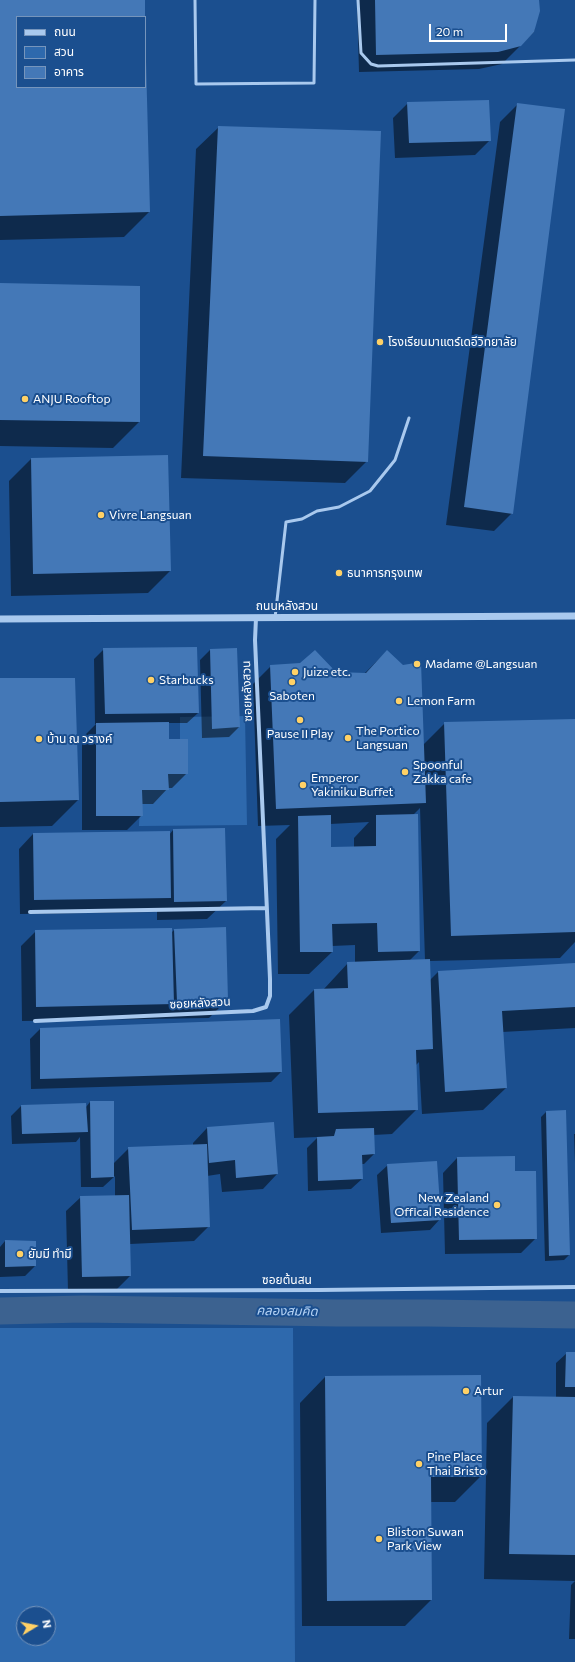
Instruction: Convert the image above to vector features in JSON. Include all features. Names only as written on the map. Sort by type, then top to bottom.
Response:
[{"type":"street","name":"ถนนหลังสวน","points":[[0,619],[575,616]]},
{"type":"street","name":"ซอยหลังสวน","points":[[35,1021],[253,1011],[266,1007],[270,996],[270,979],[255,640],[256,618]]},
{"type":"street","points":[[30,912],[266,908]]},
{"type":"street","name":"ซอยต้นสน","points":[[0,1291],[319,1290],[575,1287]]},
{"type":"lane","points":[[195,0],[196,84],[314,82],[315,0]]},
{"type":"lane","points":[[358,0],[361,53],[371,64],[378,66],[575,60]]},
{"type":"lane","points":[[276,618],[286,522],[302,519],[317,511],[339,507],[370,491],[395,460],[409,418]]},
{"type":"green space","points":[[245,716],[247,825],[139,826],[141,774],[180,774],[180,717]]},
{"type":"green space","points":[[0,1328],[293,1328],[295,1662],[0,1662]]},
{"type":"building","points":[[0,0],[145,0],[145,16],[16,16],[16,88],[146,88],[146,61],[150,212],[0,216]]},
{"type":"building","points":[[375,0],[539,0],[540,11],[534,32],[521,46],[498,52],[376,55]]},
{"type":"building","points":[[489,100],[491,141],[409,143],[407,102]]},
{"type":"building","points":[[517,103],[565,109],[513,514],[464,507]]},
{"type":"building","points":[[218,126],[381,131],[368,462],[203,456]]},
{"type":"building","points":[[0,283],[140,286],[140,422],[0,420]]},
{"type":"building","name":"Vivre Langsuan","points":[[168,455],[171,571],[33,574],[31,458]]},
{"type":"building","name":"Starbucks","points":[[197,647],[199,713],[105,714],[103,648]]},
{"type":"building","points":[[237,648],[240,727],[212,729],[210,649]]},
{"type":"building","name":"The Portico Langsuan","points":[[315,650],[336,672],[366,673],[387,650],[403,665],[421,662],[426,803],[276,809],[270,665],[300,663]]},
{"type":"building","name":"บ้าน ณ วรางค์","points":[[0,678],[75,678],[79,800],[0,802]]},
{"type":"building","points":[[575,719],[575,932],[451,936],[444,722]]},
{"type":"building","points":[[169,722],[169,739],[188,739],[188,774],[168,774],[169,790],[142,790],[143,816],[96,816],[96,723]]},
{"type":"building","points":[[418,814],[420,951],[378,952],[377,923],[332,924],[333,952],[300,952],[298,816],[331,815],[331,847],[376,846],[376,815]]},
{"type":"building","points":[[225,828],[227,901],[174,902],[173,829]]},
{"type":"building","points":[[170,831],[171,898],[34,900],[33,833]]},
{"type":"building","points":[[226,927],[228,1000],[177,1002],[174,929]]},
{"type":"building","points":[[172,928],[174,1004],[36,1007],[35,930]]},
{"type":"building","points":[[430,959],[433,1049],[416,1050],[418,1110],[318,1113],[314,989],[348,988],[347,962]]},
{"type":"building","points":[[575,963],[575,1007],[502,1011],[507,1088],[445,1092],[438,971]]},
{"type":"building","points":[[280,1019],[282,1072],[40,1079],[40,1028]]},
{"type":"building","points":[[90,1101],[114,1101],[114,1177],[91,1178]]},
{"type":"building","points":[[86,1103],[88,1132],[22,1134],[21,1105]]},
{"type":"building","points":[[566,1110],[570,1255],[549,1256],[546,1111]]},
{"type":"building","points":[[274,1122],[278,1174],[236,1178],[235,1160],[209,1163],[207,1127]]},
{"type":"building","points":[[374,1128],[375,1154],[362,1155],[363,1179],[318,1181],[317,1137],[334,1136],[336,1129]]},
{"type":"building","points":[[207,1144],[210,1227],[132,1230],[128,1147]]},
{"type":"building","name":"New Zealand Offical Residence","points":[[515,1156],[515,1171],[536,1171],[537,1239],[459,1240],[457,1157]]},
{"type":"building","points":[[437,1161],[441,1220],[391,1223],[387,1164]]},
{"type":"building","points":[[129,1195],[131,1276],[82,1277],[80,1196]]},
{"type":"building","name":"ยัมมี ทำมี","points":[[5,1240],[36,1241],[36,1266],[5,1267]]},
{"type":"building","points":[[566,1352],[575,1352],[575,1387],[565,1387]]},
{"type":"building","name":"Bliston Suwan Park View","points":[[481,1375],[482,1477],[431,1477],[432,1600],[327,1601],[325,1376]]},
{"type":"building","points":[[513,1396],[575,1397],[575,1555],[509,1554]]},
{"type":"waterway","name":"คลองสมคิด","points":[[0,1311],[83,1309],[575,1315]]},
{"type":"place","name":"โรงเรียนมาแตร์เดอีวิทยาลัย","points":[[380,342]]},
{"type":"place","name":"ANJU Rooftop","points":[[25,399]]},
{"type":"place","name":"Vivre Langsuan","points":[[101,515]]},
{"type":"place","name":"ธนาคารกรุงเทพ","points":[[339,573]]},
{"type":"place","name":"Madame @Langsuan","points":[[417,664]]},
{"type":"place","name":"Juize etc.","points":[[295,672]]},
{"type":"place","name":"Starbucks","points":[[151,680]]},
{"type":"place","name":"Saboten","points":[[292,682]]},
{"type":"place","name":"Lemon Farm","points":[[399,701]]},
{"type":"place","name":"Pause II Play","points":[[300,720]]},
{"type":"place","name":"The Portico Langsuan","points":[[348,738]]},
{"type":"place","name":"บ้าน ณ วรางค์","points":[[39,739]]},
{"type":"place","name":"Spoonful Zakka cafe","points":[[405,772]]},
{"type":"place","name":"Emperor Yakiniku Buffet","points":[[303,785]]},
{"type":"place","name":"New Zealand Offical Residence","points":[[497,1205]]},
{"type":"place","name":"ยัมมี ทำมี","points":[[20,1254]]},
{"type":"place","name":"Artur","points":[[466,1391]]},
{"type":"place","name":"Pine Place Thai Bristo","points":[[419,1464]]},
{"type":"place","name":"Bliston Suwan Park View","points":[[379,1539]]}]
